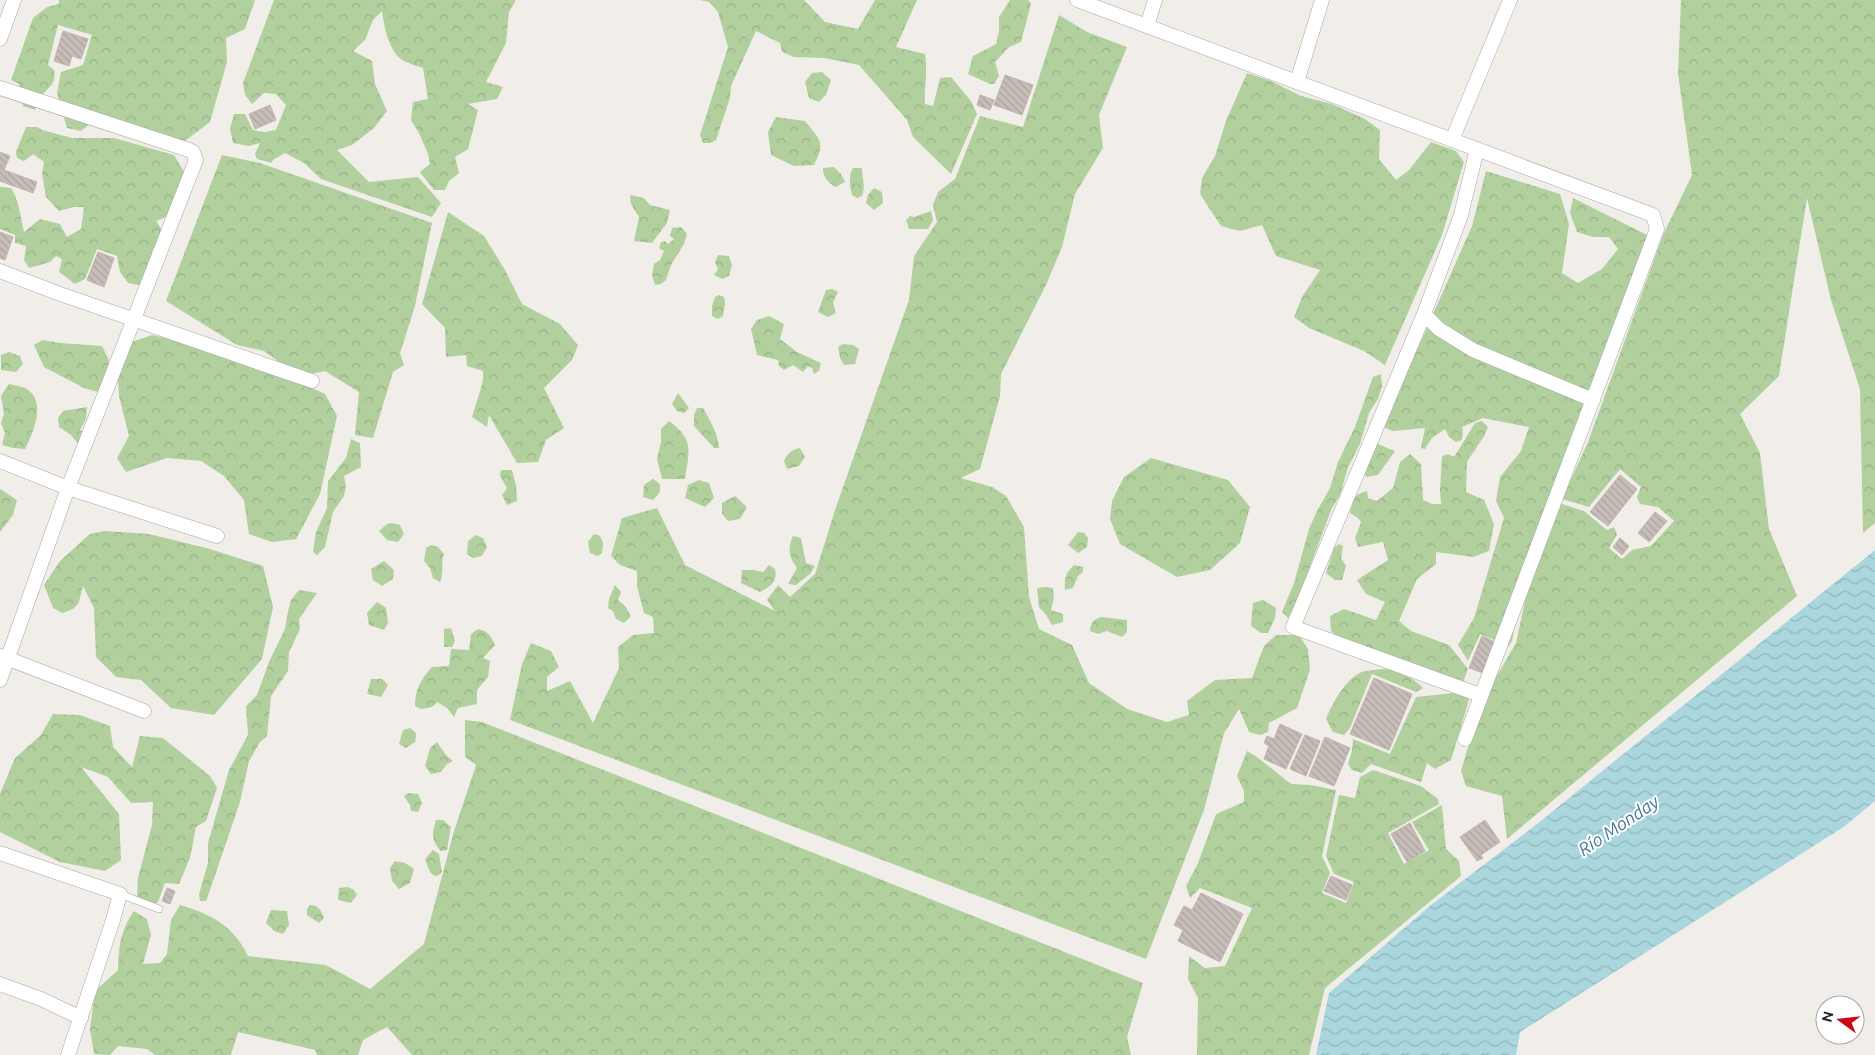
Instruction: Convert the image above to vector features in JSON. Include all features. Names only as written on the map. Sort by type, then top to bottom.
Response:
[{"type":"street","points":[[1,36],[14,0]]},
{"type":"street","points":[[1077,0],[1653,215],[1657,229],[1465,739]]},
{"type":"street","points":[[1147,26],[1155,0]]},
{"type":"street","points":[[1297,82],[1322,0]]},
{"type":"street","points":[[1452,140],[1510,0]]},
{"type":"street","points":[[0,88],[189,150],[196,157],[196,164],[68,488],[4,657],[0,680]]},
{"type":"street","points":[[1477,149],[1461,216],[1424,314],[1293,628],[1480,695]]},
{"type":"street","points":[[0,271],[312,382]]},
{"type":"street","points":[[1424,314],[1438,329],[1473,350],[1593,400]]},
{"type":"street","points":[[0,461],[68,488],[217,536]]},
{"type":"street","points":[[4,657],[144,711]]},
{"type":"street","points":[[0,852],[120,894],[68,1055]]},
{"type":"street","points":[[0,984],[42,999],[81,1018]]},
{"type":"lane","points":[[120,894],[159,909]]},
{"type":"green space","points":[[59,0],[255,0],[245,29],[226,38],[227,62],[210,122],[181,144],[171,137],[134,136],[100,116],[81,131],[67,128],[57,93],[61,72],[83,65],[92,35],[58,25],[48,65],[54,70],[53,81],[41,97],[35,110],[23,106],[19,84],[11,80],[33,18],[47,7],[59,4]]},
{"type":"green space","points":[[274,0],[516,0],[509,12],[506,43],[486,82],[503,87],[497,99],[468,104],[478,110],[468,149],[455,157],[459,173],[449,181],[445,190],[434,190],[420,172],[430,164],[419,133],[411,120],[413,102],[428,99],[423,68],[404,61],[395,52],[386,31],[382,11],[373,20],[365,40],[353,51],[372,61],[375,84],[387,111],[374,128],[352,145],[337,150],[369,182],[418,177],[441,203],[432,217],[321,179],[304,163],[285,153],[271,163],[257,159],[255,154],[260,143],[249,146],[233,143],[230,129],[234,114],[245,114],[253,130],[265,132],[276,130],[286,105],[276,94],[264,93],[252,104],[245,95],[243,83]]},
{"type":"green space","points":[[700,0],[804,0],[825,22],[858,29],[875,0],[917,0],[896,47],[925,54],[925,104],[933,106],[940,78],[951,77],[971,101],[977,114],[951,174],[913,137],[907,120],[859,65],[824,58],[794,57],[782,52],[780,43],[756,31],[731,86],[730,98],[716,140],[710,143],[703,143],[700,135],[728,47],[718,12],[709,2]]},
{"type":"green space","points":[[1010,0],[1028,0],[1031,4],[1021,42],[1009,47],[995,62],[999,76],[994,84],[990,84],[968,74],[973,56],[996,44],[999,31],[999,17]]},
{"type":"green space","points":[[1681,0],[1875,0],[1875,523],[1863,533],[1860,389],[1831,300],[1807,198],[1779,376],[1740,414],[1760,453],[1769,529],[1797,596],[1507,839],[1502,796],[1466,786],[1461,771],[1481,703],[1516,643],[1534,559],[1559,503],[1584,511],[1607,530],[1614,527],[1617,535],[1609,548],[1622,559],[1632,550],[1651,546],[1674,521],[1658,507],[1640,504],[1637,497],[1641,487],[1620,469],[1589,507],[1562,499],[1588,442],[1663,235],[1692,175],[1678,73]]},
{"type":"green space","points":[[1059,15],[1087,32],[1127,47],[1099,115],[1103,148],[1075,194],[1062,247],[1046,285],[1001,374],[1000,396],[980,469],[961,478],[992,487],[1006,496],[1024,527],[1029,597],[1039,629],[1072,645],[1089,683],[1127,709],[1167,722],[1189,715],[1187,701],[1215,680],[1252,678],[1264,646],[1276,635],[1299,635],[1308,649],[1310,670],[1297,708],[1269,723],[1268,732],[1260,735],[1249,732],[1239,709],[1224,733],[1204,810],[1146,959],[510,720],[522,664],[531,643],[551,651],[559,667],[547,677],[547,691],[570,681],[593,723],[619,668],[618,647],[633,635],[654,633],[653,617],[644,613],[637,586],[637,571],[620,565],[611,556],[622,518],[657,508],[685,565],[775,611],[767,600],[778,585],[790,597],[815,574],[836,507],[909,300],[914,256],[937,222],[933,205],[938,192],[955,179],[980,116],[1023,127]]},
{"type":"green space","points":[[822,72],[831,80],[826,95],[819,102],[809,98],[805,82],[812,73]]},
{"type":"green space","points":[[1247,73],[1271,81],[1301,96],[1332,104],[1365,119],[1380,130],[1379,159],[1396,180],[1409,170],[1431,142],[1456,151],[1464,162],[1442,235],[1385,365],[1364,351],[1309,328],[1294,317],[1302,297],[1320,270],[1276,256],[1262,225],[1240,231],[1221,226],[1200,194],[1202,178],[1215,156],[1226,121]]},
{"type":"green space","points":[[776,117],[805,121],[818,137],[820,151],[814,165],[794,166],[771,155],[768,132]]},
{"type":"green space","points":[[26,127],[37,127],[72,138],[114,138],[174,155],[185,173],[166,217],[156,221],[164,233],[160,246],[152,250],[154,278],[149,287],[128,283],[120,272],[117,256],[97,249],[85,279],[75,284],[59,272],[62,259],[56,256],[50,262],[29,268],[24,260],[26,246],[15,243],[15,235],[0,229],[0,187],[11,188],[18,204],[24,232],[40,219],[60,224],[67,237],[81,229],[84,207],[74,207],[59,211],[46,197],[42,174],[44,162],[33,154],[24,161],[17,158],[16,152]]},
{"type":"green space","points":[[222,155],[260,163],[432,223],[415,306],[400,353],[404,365],[393,372],[373,438],[355,435],[359,392],[325,371],[311,374],[287,368],[264,351],[237,345],[166,301]]},
{"type":"green space","points":[[834,167],[841,174],[845,182],[836,187],[826,179],[823,171],[823,168]]},
{"type":"green space","points":[[853,168],[862,168],[863,193],[862,196],[857,198],[852,195],[850,185],[850,174]]},
{"type":"green space","points":[[1486,171],[1560,194],[1569,224],[1562,273],[1578,283],[1602,269],[1618,249],[1609,237],[1593,237],[1577,232],[1570,213],[1573,198],[1653,238],[1528,557],[1512,641],[1503,654],[1499,642],[1480,634],[1468,661],[1458,645],[1474,618],[1504,518],[1496,501],[1500,477],[1521,451],[1529,427],[1483,418],[1462,427],[1462,440],[1456,442],[1449,437],[1445,429],[1432,438],[1425,449],[1421,448],[1425,428],[1393,431],[1383,427],[1472,226]]},
{"type":"green space","points":[[874,188],[882,192],[883,203],[874,210],[866,203],[868,195]]},
{"type":"green space","points":[[630,195],[644,198],[650,205],[670,210],[667,223],[652,243],[634,241],[639,217],[631,204]]},
{"type":"green space","points":[[931,211],[933,220],[928,229],[909,229],[906,220],[910,216],[914,217]]},
{"type":"green space","points":[[448,212],[484,236],[505,270],[522,304],[560,324],[578,345],[572,360],[544,388],[564,428],[546,440],[538,462],[517,463],[489,415],[487,427],[472,417],[483,381],[483,371],[467,366],[466,355],[446,357],[445,328],[422,304]]},
{"type":"green space","points":[[681,227],[687,234],[684,244],[671,265],[666,280],[661,284],[655,285],[652,275],[654,264],[660,260],[664,251],[659,248],[661,242],[665,241],[668,244],[674,239],[670,236],[672,228]]},
{"type":"green space","points":[[718,255],[729,256],[732,265],[729,276],[722,279],[714,275],[718,269],[715,262]]},
{"type":"green space","points":[[832,289],[838,292],[833,302],[836,313],[828,317],[818,312],[826,290]]},
{"type":"green space","points":[[719,295],[724,297],[725,304],[723,316],[718,319],[712,316],[712,306],[715,297]]},
{"type":"green space","points":[[769,316],[784,324],[780,339],[797,352],[821,363],[819,371],[814,374],[812,368],[808,366],[803,372],[793,365],[784,370],[779,366],[778,360],[757,355],[751,329],[757,320]]},
{"type":"green space","points":[[152,335],[182,342],[293,379],[325,394],[337,416],[320,494],[296,539],[272,542],[249,534],[244,500],[224,476],[201,461],[167,458],[126,472],[117,458],[129,436],[119,396],[118,379],[129,343]]},
{"type":"green space","points":[[43,340],[102,346],[109,360],[106,379],[98,392],[84,388],[44,367],[34,345]]},
{"type":"green space","points":[[843,344],[853,345],[859,349],[855,364],[844,365],[840,358],[838,347]]},
{"type":"green space","points":[[9,352],[20,356],[23,364],[16,372],[1,370],[1,355]]},
{"type":"green space","points":[[1381,374],[1382,387],[1378,399],[1369,413],[1360,444],[1348,467],[1340,495],[1332,508],[1297,601],[1288,618],[1282,612],[1294,583],[1309,529],[1330,488],[1338,462],[1355,427],[1373,377]]},
{"type":"green space","points":[[9,384],[25,388],[32,393],[36,400],[37,417],[35,426],[25,449],[2,445],[5,433],[1,423],[4,414],[1,396]]},
{"type":"green space","points":[[678,393],[689,408],[684,413],[677,411],[672,404]]},
{"type":"green space","points":[[87,407],[86,419],[80,430],[89,435],[80,446],[71,435],[59,427],[58,418],[63,411]]},
{"type":"green space","points":[[697,408],[703,408],[708,417],[715,432],[719,448],[714,448],[694,426],[694,415]]},
{"type":"green space","points":[[669,421],[687,440],[689,453],[685,479],[662,479],[657,459],[661,442],[661,429]]},
{"type":"green space","points":[[1482,421],[1488,427],[1467,462],[1466,492],[1484,500],[1494,524],[1489,551],[1473,557],[1436,552],[1436,564],[1417,579],[1399,621],[1411,631],[1449,645],[1468,669],[1462,685],[1446,690],[1427,683],[1338,637],[1331,631],[1330,616],[1344,609],[1376,620],[1385,602],[1366,594],[1357,580],[1388,560],[1383,542],[1358,547],[1355,538],[1361,522],[1350,513],[1356,496],[1367,491],[1368,498],[1377,501],[1393,488],[1400,462],[1410,454],[1421,464],[1423,500],[1432,504],[1441,504],[1442,456],[1448,454],[1454,457],[1475,423]]},
{"type":"green space","points":[[351,439],[360,443],[361,467],[344,476],[346,486],[344,496],[333,512],[325,547],[317,555],[313,552],[316,532],[327,508],[328,481],[346,458]]},
{"type":"green space","points":[[1375,443],[1395,451],[1378,475],[1366,477],[1363,469]]},
{"type":"green space","points":[[800,448],[805,457],[799,466],[787,469],[784,461],[787,456],[792,451]]},
{"type":"green space","points":[[1151,458],[1228,480],[1250,507],[1240,543],[1210,570],[1177,577],[1120,544],[1110,519],[1112,501],[1124,477]]},
{"type":"green space","points":[[501,470],[512,470],[516,485],[517,501],[507,505],[502,495],[507,488],[500,476]]},
{"type":"green space","points":[[653,479],[660,484],[660,492],[653,500],[643,497],[644,485]]},
{"type":"green space","points":[[699,480],[709,483],[714,498],[705,507],[685,498],[688,485]]},
{"type":"green space","points":[[0,489],[17,500],[13,515],[0,532]]},
{"type":"green space","points":[[735,496],[747,507],[740,519],[728,521],[722,514],[722,503]]},
{"type":"green space","points":[[391,523],[400,525],[404,534],[398,542],[387,540],[379,531]]},
{"type":"green space","points":[[104,531],[149,534],[210,549],[263,566],[273,607],[262,659],[214,715],[171,708],[141,680],[116,677],[96,657],[94,608],[83,586],[78,604],[73,609],[62,613],[53,608],[44,585],[60,561],[90,534]]},
{"type":"green space","points":[[1078,532],[1084,533],[1088,538],[1087,547],[1078,553],[1068,545]]},
{"type":"green space","points":[[594,534],[600,536],[603,542],[602,553],[598,556],[590,553],[588,542]]},
{"type":"green space","points":[[476,535],[483,538],[487,547],[482,556],[473,558],[467,554],[468,541]]},
{"type":"green space","points":[[793,536],[801,538],[806,563],[815,566],[810,574],[796,585],[788,584],[797,568],[790,553]]},
{"type":"green space","points":[[1339,544],[1343,546],[1341,558],[1346,566],[1342,580],[1335,580],[1326,573],[1334,548]]},
{"type":"green space","points":[[431,545],[438,547],[444,554],[440,582],[433,578],[430,568],[424,561],[426,548]]},
{"type":"green space","points":[[384,561],[394,570],[393,579],[382,586],[373,580],[371,569]]},
{"type":"green space","points":[[769,565],[775,569],[776,573],[773,583],[767,588],[760,592],[741,583],[742,570],[763,572]]},
{"type":"green space","points":[[1074,565],[1083,567],[1083,572],[1078,576],[1073,588],[1065,590],[1066,576]]},
{"type":"green space","points":[[615,585],[621,592],[618,600],[625,606],[631,616],[624,623],[616,619],[613,611],[608,608],[609,599]]},
{"type":"green space","points":[[1037,588],[1053,588],[1054,598],[1051,610],[1063,614],[1063,622],[1052,625],[1039,607]]},
{"type":"green space","points":[[299,590],[317,593],[299,619],[300,629],[289,652],[288,671],[271,696],[267,736],[260,742],[249,761],[240,802],[210,890],[206,901],[200,901],[199,894],[208,863],[208,843],[229,770],[248,735],[246,706],[257,695],[269,662],[285,629],[291,600]]},
{"type":"green space","points":[[1263,600],[1276,608],[1275,618],[1268,633],[1261,633],[1251,626],[1253,603]]},
{"type":"green space","points":[[377,602],[386,608],[388,623],[384,630],[369,625],[367,613]]},
{"type":"green space","points":[[1101,617],[1127,620],[1127,632],[1122,637],[1107,631],[1098,634],[1090,631],[1092,622]]},
{"type":"green space","points":[[451,628],[455,641],[452,647],[444,647],[444,629]]},
{"type":"green space","points":[[478,629],[489,634],[495,645],[483,658],[490,661],[488,677],[477,690],[477,704],[458,708],[454,717],[447,708],[437,702],[432,707],[421,709],[415,706],[417,689],[428,671],[432,667],[449,666],[451,649],[469,650],[471,634]]},
{"type":"green space","points":[[1382,669],[1404,674],[1423,688],[1416,692],[1372,674],[1350,728],[1344,735],[1333,732],[1326,719],[1345,686],[1362,672]]},
{"type":"green space","points":[[371,679],[382,679],[388,685],[381,697],[367,694]]},
{"type":"green space","points":[[1463,692],[1469,700],[1451,760],[1435,769],[1427,763],[1421,782],[1371,764],[1362,773],[1352,770],[1348,764],[1353,739],[1390,754],[1416,697]]},
{"type":"green space","points":[[53,714],[80,715],[110,726],[113,747],[132,767],[140,736],[163,738],[210,776],[217,788],[206,821],[196,827],[190,858],[179,884],[165,883],[158,902],[152,905],[137,897],[138,878],[152,825],[153,802],[131,803],[108,777],[81,767],[119,814],[121,860],[105,871],[60,862],[0,832],[0,794],[15,758],[41,735]]},
{"type":"green space","points":[[465,720],[482,722],[1143,983],[1127,1037],[1131,1055],[412,1055],[387,1027],[363,1040],[358,1055],[317,1055],[315,1050],[238,1032],[231,1055],[155,1055],[147,1049],[118,1046],[110,1055],[94,1054],[90,1029],[95,991],[118,970],[121,939],[134,911],[147,919],[151,935],[143,964],[160,963],[167,954],[171,920],[180,905],[211,917],[229,929],[248,956],[326,965],[370,989],[424,944],[454,831],[476,765],[465,757]]},
{"type":"green space","points":[[410,728],[416,733],[415,742],[406,748],[399,744],[403,730]]},
{"type":"green space","points":[[437,742],[453,761],[447,764],[441,772],[431,774],[425,766],[430,748]]},
{"type":"green space","points":[[1247,751],[1291,784],[1310,785],[1336,790],[1322,856],[1330,873],[1322,893],[1346,903],[1354,882],[1334,874],[1326,856],[1339,795],[1355,798],[1360,777],[1373,770],[1421,786],[1438,799],[1439,804],[1388,833],[1404,864],[1429,850],[1412,822],[1442,805],[1446,849],[1459,861],[1461,876],[1325,988],[1309,1055],[1197,1055],[1198,998],[1188,979],[1189,956],[1205,968],[1225,966],[1252,908],[1200,888],[1190,898],[1186,886],[1198,863],[1216,814],[1244,802],[1244,791],[1237,776]]},
{"type":"green space","points":[[408,793],[418,794],[422,803],[418,812],[411,811],[410,805],[404,796]]},
{"type":"green space","points":[[436,820],[443,820],[451,827],[447,850],[441,851],[434,840],[433,833]]},
{"type":"green space","points":[[433,850],[439,854],[442,872],[437,876],[430,872],[425,859]]},
{"type":"green space","points":[[395,861],[405,863],[414,869],[410,883],[399,889],[392,881],[390,868]]},
{"type":"green space","points":[[347,887],[353,889],[357,895],[351,903],[338,900],[339,888]]},
{"type":"green space","points":[[310,905],[318,907],[322,913],[324,918],[319,923],[307,915],[307,909]]},
{"type":"green space","points":[[271,910],[287,911],[289,925],[283,934],[274,931],[266,923]]},
{"type":"water","name":"Río Monday","points":[[1875,550],[1875,801],[1845,826],[1520,1032],[1516,1055],[1316,1055],[1329,993],[1431,905],[1537,824]]},
{"type":"building","points":[[63,31],[88,39],[81,59],[72,56],[69,66],[54,61]]},
{"type":"building","points":[[1005,75],[1033,85],[1022,115],[994,105]]},
{"type":"building","points":[[980,95],[994,100],[990,110],[977,105]]},
{"type":"building","points":[[270,105],[276,120],[255,129],[249,114]]},
{"type":"building","points":[[0,152],[10,156],[4,170],[37,182],[33,193],[0,181]]},
{"type":"building","points":[[0,232],[13,237],[5,260],[0,258]]},
{"type":"building","points":[[98,252],[114,258],[104,287],[87,280]]},
{"type":"building","points":[[1620,475],[1637,489],[1608,526],[1590,512]]},
{"type":"building","points":[[1655,512],[1667,521],[1649,542],[1638,533]]},
{"type":"building","points":[[1620,538],[1629,546],[1622,555],[1613,547]]},
{"type":"building","points":[[1482,636],[1495,642],[1483,673],[1469,668]]},
{"type":"building","points":[[1374,678],[1412,694],[1389,750],[1350,734]]},
{"type":"building","points":[[1280,724],[1302,734],[1286,769],[1264,759],[1269,746],[1264,743],[1267,736],[1274,739]]},
{"type":"building","points":[[1305,735],[1320,741],[1306,776],[1290,769]]},
{"type":"building","points":[[1325,737],[1350,748],[1334,786],[1309,776]]},
{"type":"building","points":[[1485,820],[1500,842],[1481,855],[1483,858],[1477,861],[1460,837]]},
{"type":"building","points":[[1410,823],[1425,851],[1407,862],[1391,834]]},
{"type":"building","points":[[1331,876],[1352,885],[1346,900],[1324,891]]},
{"type":"building","points":[[167,888],[175,891],[170,904],[162,901]]},
{"type":"building","points":[[1201,893],[1243,914],[1220,962],[1178,941],[1183,930],[1174,925],[1184,906],[1192,910]]}]
